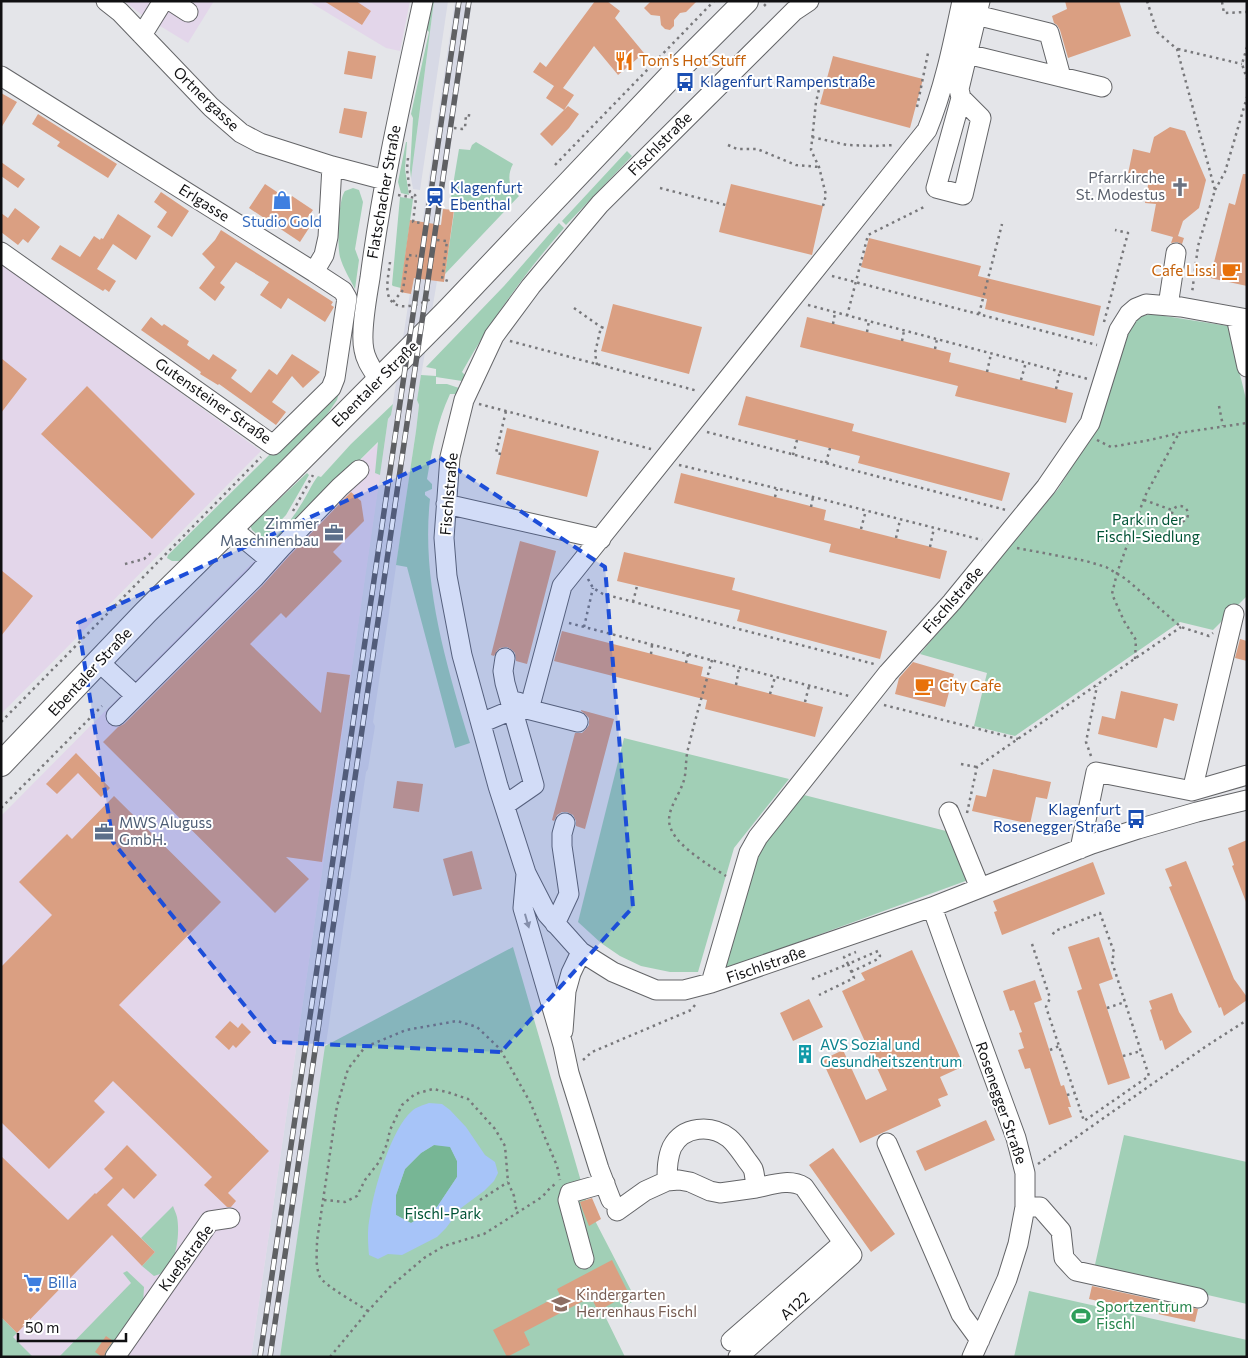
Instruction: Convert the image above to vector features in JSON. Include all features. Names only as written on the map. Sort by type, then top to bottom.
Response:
[{"type":"main road","name":"Ebentaler Straße","points":[[1,764],[99,662],[503,254],[673,74],[754,5]]},
{"type":"street","name":"Ortnergasse","points":[[106,1],[120,12],[211,107],[241,133],[260,143],[332,166],[385,180]]},
{"type":"street","points":[[142,35],[163,1]]},
{"type":"street","points":[[171,1],[188,12]]},
{"type":"street","name":"Flatschacher Straße","points":[[380,380],[369,366],[363,342],[375,236],[423,1]]},
{"type":"street","name":"Fischlstraße","points":[[809,1],[787,17],[600,204],[531,286],[494,336],[464,400],[450,457],[444,538],[447,576],[462,655],[504,805],[526,873],[547,914],[581,952],[613,972],[656,990],[684,990],[711,983],[932,907],[1080,849],[1146,826],[1247,800]]},
{"type":"street","points":[[521,707],[553,619],[562,586],[927,130],[935,110],[962,1]]},
{"type":"street","points":[[961,98],[959,89],[978,8],[1049,33],[1061,77]]},
{"type":"street","points":[[967,54],[1102,87]]},
{"type":"street","name":"Erlgasse","points":[[1,76],[314,272]]},
{"type":"street","points":[[314,272],[324,255],[328,238],[332,166]]},
{"type":"street","name":"Gutensteiner Straße","points":[[1,252],[273,445],[331,388],[335,378],[347,298],[343,291],[314,272]]},
{"type":"street","points":[[1168,306],[1176,253]]},
{"type":"street","name":"Fischlstraße","points":[[711,983],[748,853],[758,837],[892,668],[952,602],[1046,487],[1090,423],[1119,330],[1129,314],[1136,308],[1146,304],[1241,318]]},
{"type":"street","points":[[1241,318],[1247,367]]},
{"type":"street","points":[[110,710],[136,696],[255,577],[340,487],[359,470]]},
{"type":"street","points":[[446,504],[600,539]]},
{"type":"street","points":[[231,528],[270,560]]},
{"type":"street","points":[[1192,790],[1234,614]]},
{"type":"street","points":[[504,805],[534,785],[521,707],[505,683],[503,670],[509,660]]},
{"type":"street","points":[[99,662],[136,696]]},
{"type":"street","points":[[481,724],[521,707],[579,719]]},
{"type":"street","points":[[1080,849],[1096,772],[1192,790],[1247,775]]},
{"type":"street","points":[[958,812],[980,888]]},
{"type":"street","points":[[556,924],[569,894],[562,834],[570,825]]},
{"type":"street","points":[[526,873],[523,908],[598,1169],[611,1198]]},
{"type":"street","name":"Rosenegger Straße","points":[[932,907],[1016,1138],[1025,1173],[1025,1207],[1018,1244],[1007,1279],[976,1348]]},
{"type":"street","points":[[562,1045],[566,991],[571,973],[581,952]]},
{"type":"street","points":[[584,1260],[568,1200],[570,1192],[611,1198],[645,1191],[667,1181],[678,1180],[690,1182],[710,1191],[720,1193],[756,1188],[753,1169],[740,1150],[728,1138],[703,1129],[690,1130],[680,1136],[672,1148],[667,1162],[667,1181]]},
{"type":"street","points":[[887,1143],[976,1348]]},
{"type":"street","name":"A122","points":[[734,1349],[848,1249],[804,1187],[798,1183],[792,1182],[756,1188]]},
{"type":"street","points":[[1025,1207],[1040,1208],[1061,1231],[1064,1258],[1076,1271],[1198,1298]]},
{"type":"street","name":"Kueßstraße","points":[[115,1357],[210,1221],[230,1218]]},
{"type":"path","points":[[555,165],[714,1]]},
{"type":"path","points":[[754,5],[769,1]]},
{"type":"path","points":[[1147,1],[1157,32],[1178,49],[1242,64]]},
{"type":"path","points":[[1222,2],[1224,13],[1247,12]]},
{"type":"path","points":[[1247,47],[1242,64],[1247,79]]},
{"type":"path","points":[[1178,49],[1215,190]]},
{"type":"path","points":[[917,107],[928,53]]},
{"type":"path","points":[[823,206],[826,195],[819,168],[811,150],[819,88],[821,82],[826,82]]},
{"type":"path","points":[[1190,309],[1198,246],[1215,190],[1225,172],[1247,97]]},
{"type":"path","points":[[454,128],[465,128],[466,115],[473,116]]},
{"type":"path","points":[[812,137],[847,145],[897,145]]},
{"type":"path","points":[[728,145],[737,148],[757,149],[796,166],[819,168]]},
{"type":"path","points":[[408,150],[407,169],[410,192],[416,198],[413,222],[422,223]]},
{"type":"path","points":[[385,180],[396,194],[396,203]]},
{"type":"path","points":[[660,188],[726,205]]},
{"type":"path","points":[[401,195],[416,198]]},
{"type":"path","points":[[847,316],[868,235],[926,206]]},
{"type":"path","points":[[979,314],[1002,224]]},
{"type":"path","points":[[1103,326],[1128,233],[1115,230]]},
{"type":"path","points":[[437,240],[447,242],[442,279],[455,283],[451,286]]},
{"type":"path","points":[[394,302],[403,290],[408,255],[417,256]]},
{"type":"path","points":[[391,257],[388,293],[394,302],[405,307],[418,305],[438,295]]},
{"type":"path","points":[[813,271],[1113,349]]},
{"type":"path","points":[[790,301],[1102,382]]},
{"type":"path","points":[[574,308],[600,327],[607,329]]},
{"type":"path","points":[[833,324],[835,312]]},
{"type":"path","points":[[867,332],[869,321]]},
{"type":"path","points":[[598,364],[595,353],[600,327]]},
{"type":"path","points":[[902,340],[904,330]]},
{"type":"path","points":[[494,336],[714,395]]},
{"type":"path","points":[[935,349],[937,339]]},
{"type":"path","points":[[987,372],[991,353]]},
{"type":"path","points":[[1021,380],[1026,362]]},
{"type":"path","points":[[1056,389],[1060,371]]},
{"type":"path","points":[[464,400],[654,450],[662,461],[814,497],[999,545],[1086,561],[1106,567],[1126,579],[1181,628],[977,767],[958,812]]},
{"type":"path","points":[[1219,406],[1224,426]]},
{"type":"path","points":[[501,454],[496,453],[506,411]]},
{"type":"path","points":[[1083,433],[1111,447],[1179,433],[1247,423]]},
{"type":"path","points":[[688,428],[1024,514]]},
{"type":"path","points":[[1135,659],[1136,640],[1124,621],[1112,594],[1117,573],[1144,500],[1179,433]]},
{"type":"path","points":[[793,455],[797,440]]},
{"type":"path","points":[[1,722],[273,445]]},
{"type":"path","points":[[826,463],[830,448]]},
{"type":"path","points":[[289,516],[314,474]]},
{"type":"path","points":[[775,497],[777,489]]},
{"type":"path","points":[[812,507],[814,497]]},
{"type":"path","points":[[1144,500],[1172,510]]},
{"type":"path","points":[[1177,506],[1183,506],[1187,510],[1187,518],[1183,522],[1175,522],[1172,518],[1172,510],[1177,506]]},
{"type":"path","points":[[861,530],[866,510]]},
{"type":"path","points":[[896,538],[900,519]]},
{"type":"path","points":[[930,547],[934,528]]},
{"type":"path","points":[[125,564],[144,559],[152,552]]},
{"type":"path","points":[[578,565],[593,588],[604,594],[892,668]]},
{"type":"path","points":[[633,602],[637,586]]},
{"type":"path","points":[[584,627],[593,588]]},
{"type":"path","points":[[553,619],[1018,739]]},
{"type":"path","points":[[651,654],[652,645]]},
{"type":"path","points":[[686,663],[688,654]]},
{"type":"path","points":[[712,660],[687,751],[684,782],[673,804],[669,823],[672,832],[684,846],[704,862],[740,884]]},
{"type":"path","points":[[736,685],[739,668]]},
{"type":"path","points":[[770,694],[775,677]]},
{"type":"path","points":[[1096,772],[1086,742],[1097,685]]},
{"type":"path","points":[[805,702],[809,686]]},
{"type":"path","points":[[1,808],[110,710]]},
{"type":"path","points":[[961,764],[977,767]]},
{"type":"path","points":[[1032,944],[1050,998],[1046,1008],[1084,1121],[1149,1076],[1112,962],[1114,952],[1100,913],[1055,931],[1051,937]]},
{"type":"path","points":[[819,995],[854,978],[844,957],[862,950]]},
{"type":"path","points":[[812,979],[878,951],[880,956],[878,959],[851,972]]},
{"type":"path","points":[[569,1073],[592,1052],[691,1010],[711,983]]},
{"type":"path","points":[[1107,1008],[1125,1002]]},
{"type":"path","points":[[1025,1173],[1205,1047],[1247,1020]]},
{"type":"path","points":[[330,1357],[390,1287],[424,1258],[444,1246],[484,1234],[542,1197],[560,1180],[557,1166],[530,1102],[500,1050],[476,1027],[457,1021],[406,1030],[365,1047],[348,1069],[337,1106],[323,1200],[317,1260],[320,1277],[330,1286],[368,1311]]},
{"type":"path","points":[[1050,1050],[1059,1046]]},
{"type":"path","points":[[1123,1056],[1141,1050]]},
{"type":"path","points":[[323,1200],[345,1202],[357,1196],[365,1180],[379,1162],[387,1144],[390,1130],[402,1105],[415,1094],[433,1089],[468,1099],[495,1129],[505,1146],[508,1182],[514,1196],[517,1214]]},
{"type":"path","points":[[1067,1095],[1075,1092]]},
{"type":"path","points":[[480,1200],[508,1182]]},
{"type":"highlighted area","points":[[440,458],[605,567],[633,907],[501,1052],[274,1042],[113,842],[78,623]]},
{"type":"shaded area","points":[[124,1],[214,1],[188,43],[142,15]]},
{"type":"shaded area","points":[[308,1],[410,1],[400,51],[386,48]]},
{"type":"shaded area","points":[[434,1],[448,1],[420,190],[413,189],[411,178]]},
{"type":"shaded area","points":[[455,1],[472,1],[432,274],[437,281],[417,400],[419,405],[416,431],[373,722],[375,726],[366,772],[280,1357],[251,1357],[388,419],[391,415],[410,293],[412,293]]},
{"type":"shaded area","points":[[1,263],[261,451],[1,714]]},
{"type":"shaded area","points":[[386,435],[251,1357],[1,1357],[1,816],[252,563],[275,544]]},
{"type":"green space","points":[[431,1],[434,1],[411,178],[413,118],[411,114],[429,32],[425,28]]},
{"type":"green space","points":[[406,142],[405,169],[409,195],[401,193],[398,182]]},
{"type":"green space","points":[[476,142],[513,164],[509,177],[515,193],[519,196],[445,274],[455,206],[450,203],[459,149],[470,150]]},
{"type":"green space","points":[[627,151],[632,156],[566,225],[562,221]]},
{"type":"green space","points":[[353,188],[359,190],[363,202],[355,249],[359,260],[355,289],[341,261],[339,251],[341,203],[345,191]]},
{"type":"green space","points":[[400,197],[413,199],[401,288],[392,285]]},
{"type":"green space","points":[[559,223],[564,228],[522,280],[497,315],[462,372],[465,375],[462,381],[436,377],[436,384],[447,384],[459,388],[456,394],[450,394],[438,426],[427,479],[432,484],[432,489],[425,492],[425,495],[430,499],[428,530],[432,591],[444,653],[470,743],[455,748],[407,567],[396,565],[416,431],[419,405],[417,400],[421,375],[436,376],[436,369],[426,367],[504,286]]},
{"type":"green space","name":"Park in der Fischl-Siedlung","points":[[1152,314],[1228,326],[1247,403],[1247,596],[1213,630],[1180,622],[1015,736],[974,726],[987,673],[920,654],[1058,489],[1098,425],[1126,329],[1138,317]]},
{"type":"green space","points":[[342,383],[337,400],[326,416],[241,501],[242,503],[181,561],[172,561],[167,558],[168,555]]},
{"type":"green space","points":[[393,404],[391,415],[388,419],[380,475],[375,473],[378,442],[275,544],[270,543],[293,516],[318,476],[321,477],[351,444]]},
{"type":"green space","points":[[307,473],[309,475],[286,515],[263,539],[252,530],[250,525],[256,517],[258,519]]},
{"type":"green space","points":[[624,738],[789,779],[734,848],[698,972],[670,972],[641,966],[620,956],[601,943],[578,922]]},
{"type":"green space","points":[[804,795],[950,832],[971,879],[722,970],[753,854]]},
{"type":"green space","name":"Fischl-Park","points":[[513,947],[589,1209],[636,1300],[605,1316],[625,1357],[280,1357],[325,1046]]},
{"type":"green space","points":[[1124,1135],[1247,1162],[1247,1304],[1094,1269]]},
{"type":"green space","points":[[434,1145],[450,1146],[457,1161],[457,1177],[437,1207],[411,1223],[396,1215],[396,1195],[405,1169],[421,1153]]},
{"type":"green space","points":[[173,1206],[178,1223],[175,1253],[165,1271],[154,1276],[142,1266],[155,1252],[141,1238]]},
{"type":"green space","points":[[127,1271],[144,1287],[143,1306],[108,1357],[59,1357],[131,1283],[123,1273]]},
{"type":"green space","name":"Sportzentrum Fischl","points":[[1029,1291],[1247,1340],[1247,1357],[1014,1357]]},
{"type":"green space","points":[[1,1317],[17,1333],[13,1337],[33,1357],[1,1357]]},
{"type":"water","points":[[429,1103],[442,1104],[450,1110],[466,1127],[485,1155],[495,1162],[498,1173],[494,1181],[484,1191],[461,1208],[437,1237],[402,1255],[388,1254],[378,1259],[369,1255],[369,1221],[385,1160],[397,1131],[404,1120],[418,1107]],"holes":[[[434,1145],[450,1147],[457,1161],[457,1177],[437,1207],[411,1223],[396,1215],[396,1195],[405,1169],[421,1153]]]},
{"type":"building","points":[[324,1],[356,1],[371,11],[362,25]]},
{"type":"building","points":[[595,1],[607,1],[620,11],[615,18],[644,53],[618,75],[594,46],[563,88],[574,95],[564,110],[546,98],[554,86],[533,72],[540,62],[546,67]]},
{"type":"building","points":[[651,1],[697,1],[686,12],[680,13],[674,20],[674,26],[670,30],[665,29],[661,25],[660,16],[651,15],[644,8]]},
{"type":"building","points":[[1065,1],[1119,1],[1131,36],[1068,58],[1060,30],[1054,23],[1052,16],[1067,9]]},
{"type":"building","points":[[348,51],[376,56],[372,79],[344,74]]},
{"type":"building","points":[[833,56],[923,79],[910,128],[820,104]]},
{"type":"building","points":[[1,93],[17,102],[1,128]]},
{"type":"building","points":[[568,106],[579,114],[552,146],[540,134]]},
{"type":"building","points":[[344,108],[367,112],[362,138],[339,133]]},
{"type":"building","points":[[38,114],[117,164],[108,178],[57,146],[60,142],[32,124]]},
{"type":"building","name":"Pfarrkirche St. Modestus","points":[[1170,127],[1185,131],[1206,180],[1199,208],[1183,221],[1178,236],[1184,238],[1182,244],[1177,242],[1171,243],[1173,237],[1151,231],[1156,204],[1145,203],[1149,179],[1128,174],[1133,149],[1150,153],[1154,137]]},
{"type":"building","points":[[1,162],[25,179],[18,188],[1,176]]},
{"type":"building","points":[[1243,174],[1247,174],[1247,286],[1210,278],[1229,203],[1235,205]]},
{"type":"building","points":[[265,184],[289,200],[292,196],[313,210],[305,221],[311,225],[300,242],[249,208]]},
{"type":"building","points":[[731,184],[823,206],[812,255],[719,232]]},
{"type":"building","points":[[161,192],[189,211],[172,237],[157,227],[167,212],[154,202]]},
{"type":"building","points":[[15,208],[40,227],[28,243],[23,239],[18,245],[1,232],[1,213],[8,218]]},
{"type":"building","points":[[443,209],[454,210],[444,282],[414,278],[411,294],[400,292],[410,220],[441,225]]},
{"type":"building","points":[[118,214],[151,236],[136,260],[113,244],[97,269],[116,281],[109,292],[105,289],[103,291],[51,259],[60,245],[80,257],[94,236],[100,240],[101,238],[103,239]]},
{"type":"building","points":[[221,230],[333,302],[331,305],[334,307],[325,322],[288,298],[281,309],[260,295],[269,282],[236,262],[220,283],[225,287],[215,301],[199,288],[215,267],[202,254],[215,240]]},
{"type":"building","points":[[869,238],[981,266],[978,276],[1101,306],[1094,336],[985,309],[987,299],[861,267]]},
{"type":"building","points":[[613,304],[702,327],[689,374],[601,351]]},
{"type":"building","points":[[151,317],[162,326],[164,324],[189,341],[187,345],[209,360],[213,354],[237,370],[231,378],[251,393],[269,369],[277,375],[292,354],[320,372],[303,388],[292,376],[272,402],[286,412],[276,425],[219,384],[200,374],[201,372],[141,330]]},
{"type":"building","points":[[807,317],[951,353],[949,362],[1073,393],[1066,423],[955,396],[958,386],[800,347]]},
{"type":"building","points":[[1,358],[27,379],[1,413]]},
{"type":"building","points":[[87,386],[195,494],[152,539],[41,434]]},
{"type":"building","points":[[746,396],[854,424],[852,431],[1010,473],[1002,501],[858,463],[860,456],[738,425]]},
{"type":"building","points":[[507,428],[599,451],[587,497],[496,474]]},
{"type":"building","points":[[681,473],[826,510],[824,520],[947,551],[940,579],[829,552],[831,544],[674,503]]},
{"type":"building","points":[[351,492],[361,501],[364,521],[333,552],[342,561],[286,618],[281,613],[250,644],[321,713],[327,672],[350,675],[322,862],[286,857],[309,879],[275,913],[103,742],[118,727],[124,724],[263,585]]},
{"type":"building","points":[[520,541],[556,551],[527,664],[516,661],[515,653],[507,647],[500,648],[494,656],[491,655]]},
{"type":"building","points":[[624,552],[735,578],[732,590],[887,631],[880,659],[737,621],[740,610],[617,581]]},
{"type":"building","points":[[1,570],[33,596],[1,636]]},
{"type":"building","points":[[562,631],[703,667],[701,676],[823,707],[815,737],[705,709],[707,700],[554,661]]},
{"type":"building","points":[[1240,639],[1247,641],[1247,661],[1235,658]]},
{"type":"building","name":"City Cafe","points":[[913,662],[954,674],[945,707],[895,694],[899,678]]},
{"type":"building","points":[[1121,691],[1178,704],[1174,721],[1164,718],[1157,748],[1098,734],[1102,716],[1115,719]]},
{"type":"building","points":[[581,710],[614,719],[585,829],[576,826],[573,815],[567,812],[562,812],[557,815],[554,821],[552,820],[575,733],[582,733],[589,725],[589,718]]},
{"type":"building","points":[[76,753],[110,788],[101,797],[78,773],[57,794],[46,784]]},
{"type":"building","points":[[993,769],[1051,782],[1047,799],[1036,797],[1030,824],[972,811],[976,795],[986,797]]},
{"type":"building","points":[[397,781],[423,784],[419,812],[393,808]]},
{"type":"building","points":[[114,796],[221,902],[119,1005],[269,1151],[228,1193],[236,1201],[231,1207],[227,1207],[204,1185],[212,1177],[113,1081],[94,1101],[105,1112],[49,1169],[1,1122],[1,967],[52,915],[19,882],[67,834],[72,839]]},
{"type":"building","points":[[1247,840],[1246,902],[1232,866],[1234,865],[1228,848]]},
{"type":"building","points":[[472,851],[482,889],[453,896],[443,859]]},
{"type":"building","points":[[1186,861],[1234,979],[1247,997],[1247,1000],[1224,1016],[1169,887],[1172,886],[1165,869]]},
{"type":"building","points":[[1093,862],[1105,894],[1002,935],[994,912],[997,911],[993,901]]},
{"type":"building","points":[[1099,937],[1113,979],[1099,984],[1130,1078],[1108,1085],[1077,991],[1082,989],[1068,947]]},
{"type":"building","points":[[912,950],[964,1066],[940,1077],[948,1095],[938,1099],[941,1106],[860,1143],[822,1060],[843,1050],[866,1100],[887,1090],[842,991],[865,980],[861,973]]},
{"type":"building","points":[[1035,980],[1042,1000],[1034,1003],[1061,1086],[1064,1085],[1072,1117],[1049,1125],[1030,1068],[1025,1069],[1018,1050],[1024,1048],[1019,1033],[1022,1032],[1014,1010],[1010,1011],[1003,991]]},
{"type":"building","points":[[1172,993],[1179,1012],[1192,1032],[1165,1050],[1162,1040],[1160,1041],[1149,1001]]},
{"type":"building","name":"AVS Sozial und Gesundheitszentrum","points":[[809,999],[823,1027],[793,1041],[780,1013]]},
{"type":"building","points":[[230,1021],[238,1028],[242,1023],[251,1032],[236,1048],[233,1045],[229,1050],[215,1037]]},
{"type":"building","points":[[986,1120],[995,1140],[925,1171],[916,1151]]},
{"type":"building","name":"Billa","points":[[127,1145],[157,1175],[134,1199],[123,1188],[107,1205],[155,1252],[142,1266],[112,1235],[17,1333],[1,1317],[1,1156],[68,1220],[113,1178],[104,1169]]},
{"type":"building","points":[[833,1148],[895,1234],[871,1252],[809,1165]]},
{"type":"building","points":[[592,1198],[601,1219],[589,1226],[580,1202]]},
{"type":"building","name":"Kindergarten Herrenhaus Fischl","points":[[612,1260],[629,1294],[598,1311],[591,1297],[524,1332],[530,1345],[507,1357],[493,1330],[560,1295],[557,1289]]},
{"type":"building","points":[[1092,1286],[1198,1309],[1195,1322],[1089,1299]]},
{"type":"building","points":[[106,1336],[113,1341],[104,1357],[102,1357],[95,1352]]},
{"type":"railway","points":[[260,1357],[459,1]]},
{"type":"railway","points":[[270,1357],[469,1]]},
{"type":"place","name":"Tom's Hot Stuff","points":[[624,61]]},
{"type":"place","name":"Klagenfurt Rampenstraße","points":[[685,82]]},
{"type":"place","name":"Pfarrkirche St. Modestus","points":[[1180,187]]},
{"type":"place","name":"Klagenfurt Ebenthal","points":[[435,197]]},
{"type":"place","name":"Studio Gold","points":[[282,200]]},
{"type":"place","name":"Cafe Lissi","points":[[1231,271]]},
{"type":"place","name":"Zimmer Maschinenbau","points":[[334,533]]},
{"type":"place","name":"City Cafe","points":[[924,686]]},
{"type":"place","name":"Klagenfurt Rosenegger Straße","points":[[1136,819]]},
{"type":"place","name":"MWS Aluguss GmbH.","points":[[104,832]]},
{"type":"place","name":"AVS Sozial und Gesundheitszentrum","points":[[805,1054]]},
{"type":"place","name":"Billa","points":[[33,1283]]},
{"type":"place","name":"Kindergarten Herrenhaus Fischl","points":[[561,1304]]},
{"type":"place","name":"Sportzentrum Fischl","points":[[1081,1316]]}]
